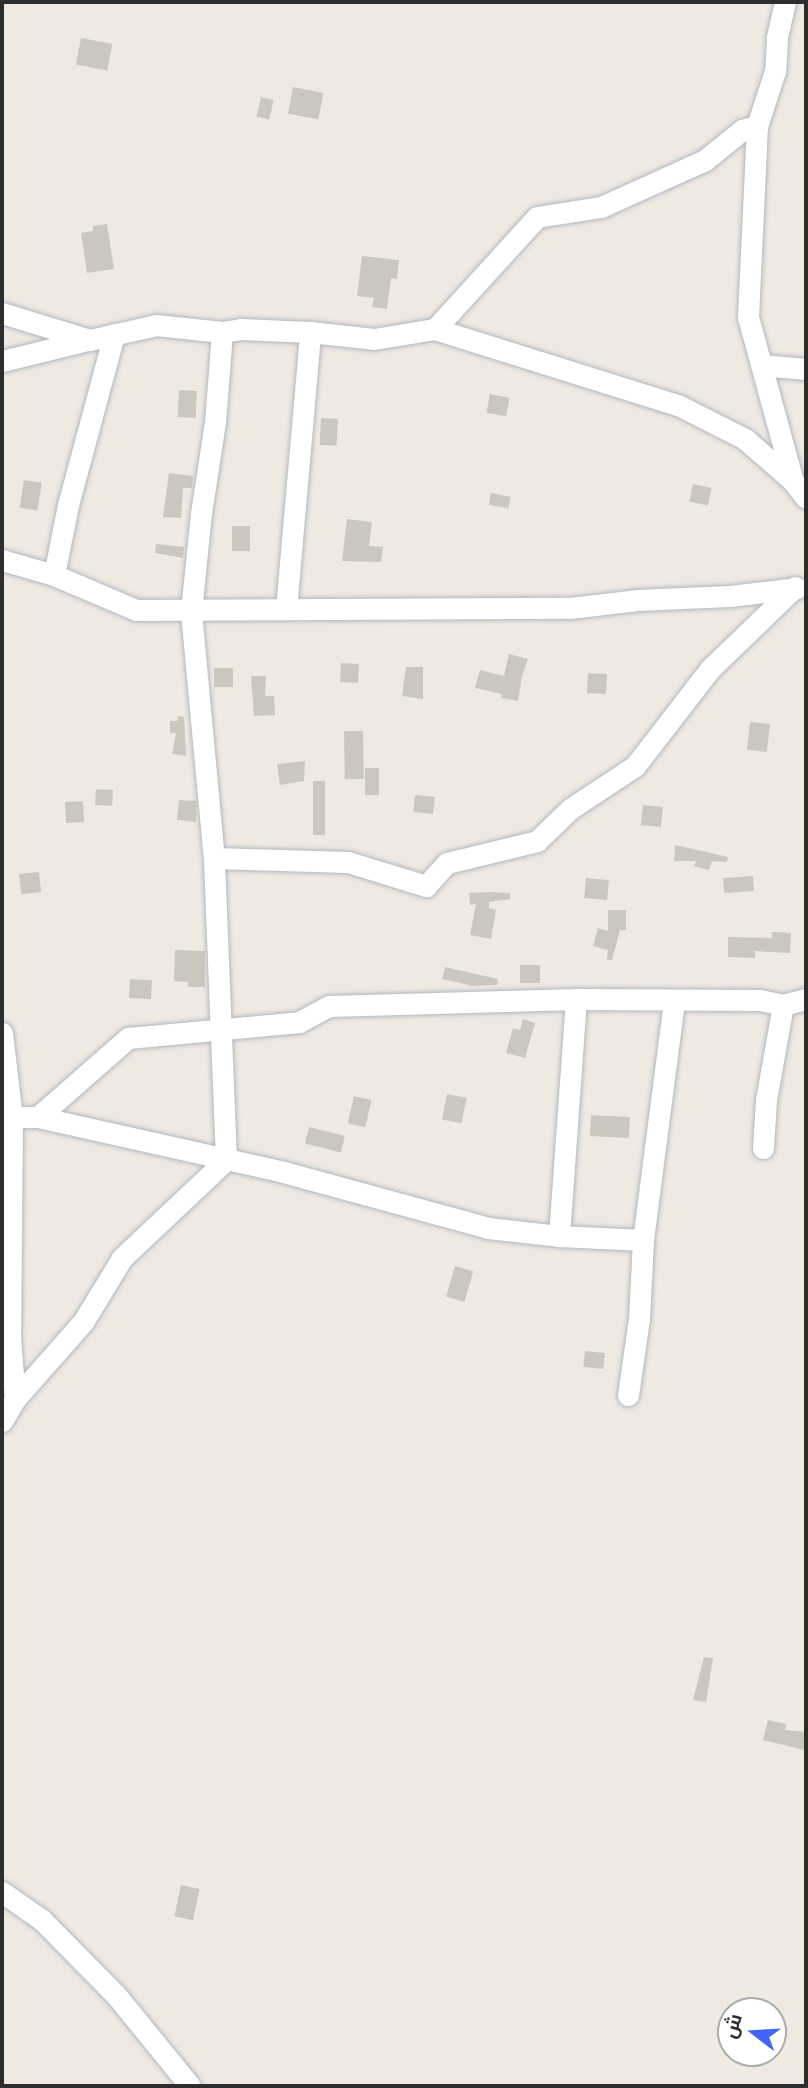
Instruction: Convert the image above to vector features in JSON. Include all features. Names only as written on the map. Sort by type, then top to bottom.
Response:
[{"type":"street","points":[[785,2],[777,38],[775,71],[757,126],[748,317],[793,481]]},
{"type":"street","points":[[435,329],[537,217],[601,207],[705,160],[742,130],[757,126]]},
{"type":"street","points":[[2,313],[90,340]]},
{"type":"street","points":[[2,361],[156,325],[222,332],[241,328],[310,332],[374,339],[435,329],[678,405],[745,439],[793,481],[806,498]]},
{"type":"street","points":[[2,1421],[15,1399],[83,1322],[122,1258],[226,1160],[214,858],[191,612],[215,422],[222,332]]},
{"type":"street","points":[[286,609],[310,332]]},
{"type":"street","points":[[54,575],[68,505],[114,334]]},
{"type":"street","points":[[761,365],[806,369]]},
{"type":"street","points":[[2,560],[54,575],[136,610],[191,612],[570,608],[637,600],[730,596],[800,588]]},
{"type":"street","points":[[214,858],[348,862],[426,886],[447,863],[537,841],[570,809],[635,765],[710,668],[800,588]]},
{"type":"street","points":[[559,1236],[576,999]]},
{"type":"street","points":[[38,1117],[128,1038],[299,1022],[329,1006],[576,999],[760,1000],[783,1005],[806,999]]},
{"type":"street","points":[[628,1395],[639,1318],[643,1240],[674,1000]]},
{"type":"street","points":[[762,1148],[766,1100],[783,1005]]},
{"type":"street","points":[[2,1033],[7,1118],[10,1338],[15,1399]]},
{"type":"street","points":[[7,1118],[38,1117],[280,1171],[488,1228],[559,1236],[643,1240]]},
{"type":"street","points":[[2,1892],[41,1920],[116,1995],[190,2086]]},
{"type":"building","points":[[81,38],[112,44],[107,71],[76,65]]},
{"type":"building","points":[[293,87],[323,93],[318,119],[288,114]]},
{"type":"building","points":[[261,97],[274,100],[269,119],[257,116]]},
{"type":"building","points":[[107,224],[114,269],[87,273],[81,233],[93,231],[93,226]]},
{"type":"building","points":[[362,256],[399,260],[397,279],[391,278],[387,309],[372,307],[374,298],[357,296]]},
{"type":"building","points":[[179,390],[197,391],[196,418],[178,417]]},
{"type":"building","points":[[490,394],[510,398],[506,416],[486,413]]},
{"type":"building","points":[[321,418],[338,419],[337,446],[320,445]]},
{"type":"building","points":[[169,473],[193,476],[192,488],[183,488],[181,518],[163,517]]},
{"type":"building","points":[[24,480],[42,483],[37,510],[20,508]]},
{"type":"building","points":[[693,484],[712,488],[708,506],[689,502]]},
{"type":"building","points":[[491,493],[511,497],[508,509],[489,505]]},
{"type":"building","points":[[347,519],[372,522],[369,546],[383,547],[381,562],[342,561]]},
{"type":"building","points":[[232,526],[250,526],[250,551],[232,551]]},
{"type":"building","points":[[156,544],[184,547],[183,558],[155,553]]},
{"type":"building","points":[[509,654],[528,659],[518,701],[475,688],[480,670],[504,676]]},
{"type":"building","points":[[341,663],[359,664],[358,683],[340,682]]},
{"type":"building","points":[[406,667],[423,667],[423,699],[402,696]]},
{"type":"building","points":[[214,668],[233,668],[233,687],[214,687]]},
{"type":"building","points":[[588,673],[607,674],[606,694],[587,693]]},
{"type":"building","points":[[251,676],[266,676],[265,696],[274,696],[275,715],[254,716]]},
{"type":"building","points":[[178,716],[184,717],[186,756],[172,754],[176,733],[170,733],[170,721],[177,721]]},
{"type":"building","points":[[750,722],[770,724],[767,752],[747,750]]},
{"type":"building","points":[[344,731],[363,731],[364,779],[345,779]]},
{"type":"building","points":[[305,761],[304,781],[280,785],[277,764]]},
{"type":"building","points":[[365,768],[379,768],[379,795],[365,795]]},
{"type":"building","points":[[313,781],[325,781],[325,835],[313,835]]},
{"type":"building","points":[[96,789],[113,790],[112,806],[95,805]]},
{"type":"building","points":[[415,795],[435,797],[433,814],[413,812]]},
{"type":"building","points":[[179,800],[196,801],[196,822],[177,820]]},
{"type":"building","points":[[83,801],[84,822],[66,823],[65,802]]},
{"type":"building","points":[[643,805],[663,807],[661,827],[641,825]]},
{"type":"building","points":[[675,845],[728,857],[727,862],[712,861],[709,870],[694,866],[696,861],[674,861]]},
{"type":"building","points":[[39,872],[41,892],[21,894],[19,874]]},
{"type":"building","points":[[753,876],[754,891],[724,893],[723,878]]},
{"type":"building","points":[[586,878],[609,880],[607,900],[584,898]]},
{"type":"building","points":[[469,893],[510,893],[510,899],[489,902],[489,908],[496,910],[491,939],[470,935],[476,904],[470,905]]},
{"type":"building","points":[[608,910],[626,910],[626,930],[620,930],[612,960],[607,960],[608,950],[593,946],[598,928],[608,931]]},
{"type":"building","points":[[772,932],[791,933],[790,953],[755,951],[755,958],[728,957],[728,937],[772,938]]},
{"type":"building","points":[[175,950],[205,951],[205,987],[188,987],[188,982],[174,981]]},
{"type":"building","points":[[520,965],[540,965],[540,983],[520,983]]},
{"type":"building","points":[[445,967],[498,979],[497,985],[473,986],[442,979]]},
{"type":"building","points":[[130,979],[152,980],[151,999],[129,998]]},
{"type":"building","points":[[523,1019],[535,1023],[525,1058],[506,1053],[513,1028],[520,1030]]},
{"type":"building","points":[[447,1094],[467,1098],[462,1123],[442,1120]]},
{"type":"building","points":[[354,1096],[372,1100],[365,1127],[348,1123]]},
{"type":"building","points":[[591,1115],[630,1117],[629,1138],[590,1136]]},
{"type":"building","points":[[309,1127],[345,1136],[341,1152],[305,1143]]},
{"type":"building","points":[[455,1266],[473,1271],[464,1302],[446,1297]]},
{"type":"building","points":[[585,1351],[605,1353],[603,1369],[583,1367]]},
{"type":"building","points":[[704,1657],[713,1658],[706,1702],[693,1700]]},
{"type":"building","points":[[768,1720],[786,1724],[785,1730],[806,1732],[804,1750],[763,1740]]},
{"type":"building","points":[[181,1885],[200,1889],[193,1920],[174,1916]]}]
